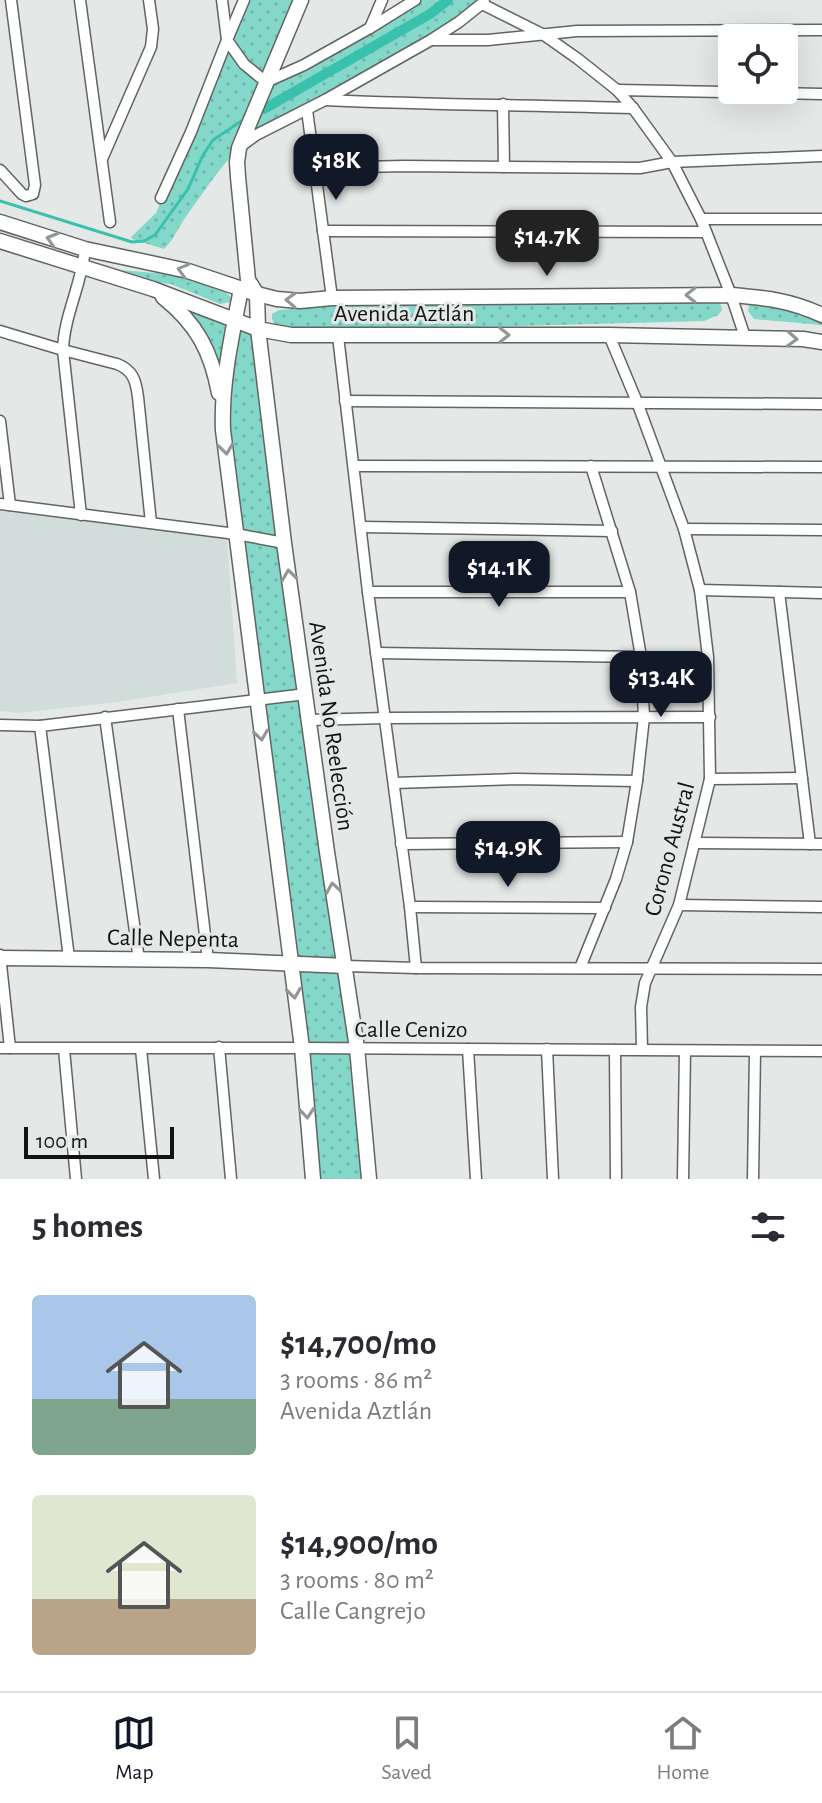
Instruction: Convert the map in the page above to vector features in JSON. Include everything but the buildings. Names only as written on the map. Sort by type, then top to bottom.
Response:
[{"type":"main road","points":[[222,408],[235,320],[245,285],[237,162],[239,148],[301,0]]},
{"type":"main road","name":"Avenida Aztlán","points":[[0,222],[85,249],[245,285],[257,294],[277,299],[731,295],[781,300],[822,315]]},
{"type":"main road","name":"Avenida Aztlán","points":[[0,241],[153,289],[258,329],[291,335],[609,335],[745,337],[822,342]]},
{"type":"main road","points":[[153,289],[187,318],[209,352],[222,408],[302,1048],[313,1179]]},
{"type":"main road","name":"Avenida No Reelección","points":[[257,294],[258,329],[284,543],[357,1048],[369,1179]]},
{"type":"main road","name":"Calle Nepenta","points":[[0,957],[208,960],[346,966]]},
{"type":"street","points":[[0,170],[22,194],[33,194],[35,185],[11,0]]},
{"type":"street","points":[[80,0],[110,222]]},
{"type":"street","points":[[102,159],[151,47],[153,29],[149,0]]},
{"type":"street","points":[[222,0],[227,40],[244,64],[266,82],[304,65],[415,0]]},
{"type":"street","points":[[161,198],[244,0]]},
{"type":"street","points":[[370,28],[382,0]]},
{"type":"street","points":[[239,148],[256,135],[431,40],[483,2],[544,35],[578,59],[617,90],[633,108],[672,162],[701,219],[745,337]]},
{"type":"street","points":[[431,40],[488,40],[577,31],[822,30]]},
{"type":"street","points":[[617,90],[822,94]]},
{"type":"street","points":[[325,100],[633,108]]},
{"type":"street","points":[[503,104],[504,167]]},
{"type":"street","points":[[307,110],[332,298]]},
{"type":"street","points":[[315,168],[640,168],[672,162],[822,156]]},
{"type":"street","points":[[701,219],[822,219]]},
{"type":"street","points":[[323,231],[706,232]]},
{"type":"street","points":[[81,515],[63,350],[67,323],[84,267],[85,249]]},
{"type":"street","points":[[0,331],[125,367],[136,383],[151,523]]},
{"type":"street","name":"Corono Austral","points":[[609,335],[684,529],[700,590],[708,657],[710,779],[679,905],[645,983],[641,1007],[642,1049]]},
{"type":"street","points":[[338,336],[416,968]]},
{"type":"street","points":[[345,401],[822,404]]},
{"type":"street","points":[[0,421],[5,504],[284,543]]},
{"type":"street","points":[[354,466],[822,467]]},
{"type":"street","points":[[580,968],[605,908],[627,842],[644,717],[641,657],[630,592],[591,466]]},
{"type":"street","points":[[362,527],[612,531]]},
{"type":"street","points":[[684,529],[822,530]]},
{"type":"street","points":[[700,590],[822,593]]},
{"type":"street","points":[[368,592],[630,592]]},
{"type":"street","points":[[694,843],[816,844],[802,778],[779,592]]},
{"type":"street","points":[[376,653],[641,657]]},
{"type":"street","points":[[0,725],[40,726],[306,694]]},
{"type":"street","points":[[178,709],[208,960]]},
{"type":"street","points":[[105,717],[139,960]]},
{"type":"street","points":[[309,720],[710,717]]},
{"type":"street","points":[[40,726],[69,958]]},
{"type":"street","points":[[710,779],[802,778]]},
{"type":"street","points":[[394,783],[515,779],[637,781]]},
{"type":"street","points":[[401,844],[627,842]]},
{"type":"street","points":[[679,905],[822,907]]},
{"type":"street","points":[[410,907],[605,908]]},
{"type":"street","points":[[0,957],[5,1048]]},
{"type":"street","points":[[346,966],[822,969]]},
{"type":"street","points":[[219,1047],[231,1179]]},
{"type":"street","name":"Calle Cenizo","points":[[5,1048],[822,1051]]},
{"type":"street","points":[[64,1049],[76,1179]]},
{"type":"street","points":[[141,1049],[154,1179]]},
{"type":"street","points":[[468,1049],[476,1179]]},
{"type":"street","points":[[547,1049],[553,1179]]},
{"type":"street","points":[[615,1050],[616,1179]]},
{"type":"street","points":[[683,1179],[685,1051]]},
{"type":"street","points":[[753,1179],[755,1051]]},
{"type":"shaded area","points":[[0,511],[181,529],[227,538],[237,683],[117,702],[18,713],[0,711]]},
{"type":"green space","points":[[244,0],[301,0],[267,81],[415,0],[485,0],[459,22],[239,147],[164,249],[132,239],[156,213]]},
{"type":"green space","points":[[120,270],[180,275],[225,292],[231,302],[220,304],[171,284],[152,282]]},
{"type":"green space","points":[[711,296],[720,303],[722,310],[704,321],[325,331],[277,326],[272,320],[272,314],[279,310],[343,304]]},
{"type":"green space","points":[[750,299],[789,307],[822,320],[822,325],[754,319],[748,311]]},
{"type":"green space","points":[[169,302],[258,329],[369,1179],[313,1179],[216,377]]},
{"type":"waterway","points":[[264,109],[430,14],[448,0]]},
{"type":"waterway","points":[[0,201],[132,242],[144,241],[155,235],[188,189],[213,140],[243,120]]}]
